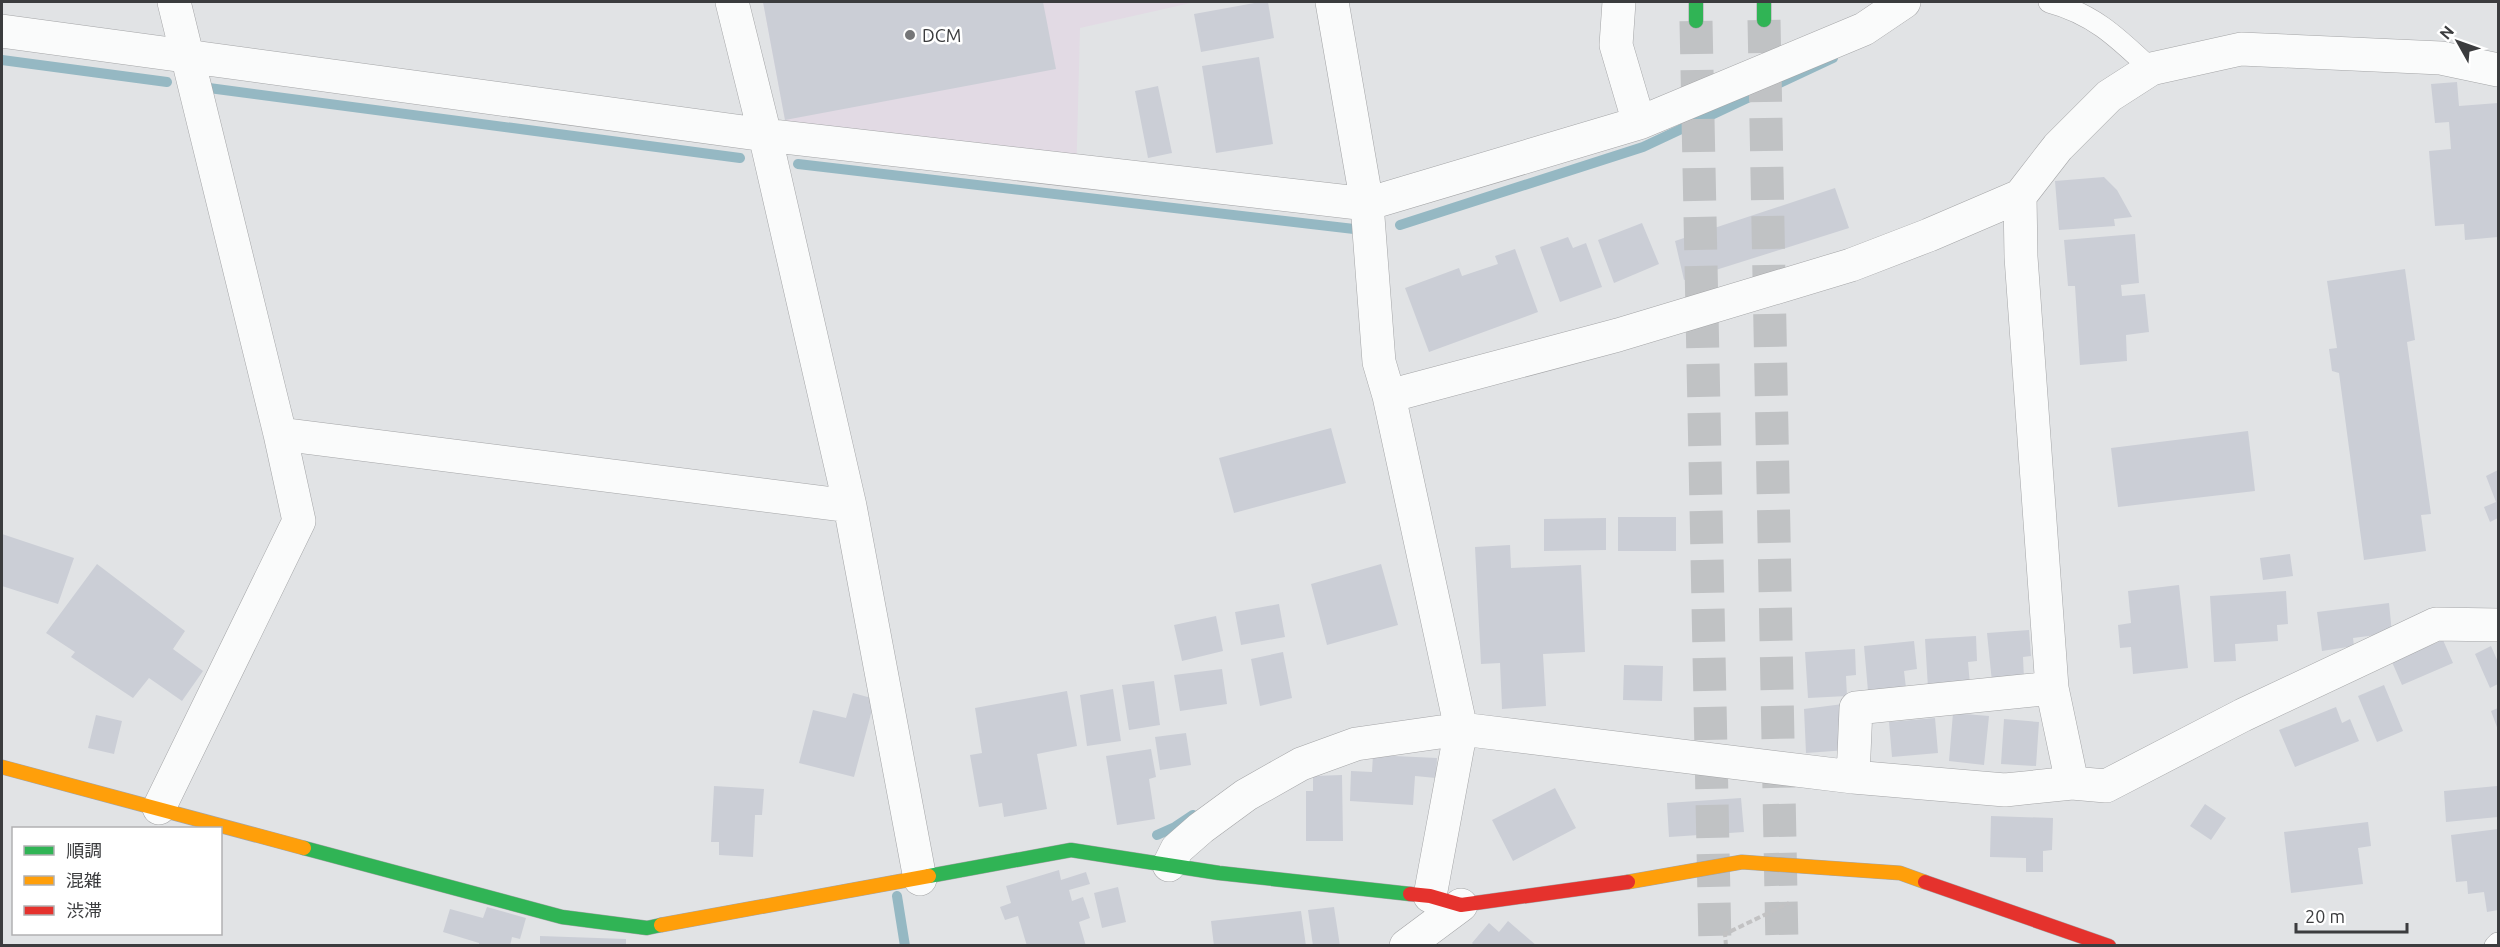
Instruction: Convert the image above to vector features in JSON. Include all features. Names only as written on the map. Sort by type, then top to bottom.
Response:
[{"type":"street","points":[[159,808],[299,521],[280,434],[174,2]]},
{"type":"street","points":[[732,2],[765,135],[850,506],[920,879]]},
{"type":"street","points":[[1332,2],[1367,204],[1379,362],[1389,396],[1461,729],[1430,896]]},
{"type":"street","points":[[1619,2],[1616,45],[1639,123]]},
{"type":"street","points":[[1696,2],[1696,21]]},
{"type":"street","points":[[1764,2],[1764,20]]},
{"type":"street","points":[[2,30],[765,135],[1367,204],[1639,123],[1863,15],[1904,2]]},
{"type":"street","points":[[1389,396],[1618,335],[1851,265],[1929,236],[2020,196],[2058,147],[2109,96],[2151,69],[2241,49],[2441,58],[2499,70]]},
{"type":"street","points":[[2020,196],[2021,257],[2052,688],[2072,783]]},
{"type":"street","points":[[280,434],[850,506]]},
{"type":"street","points":[[1169,865],[1177,849],[1201,828],[1246,795],[1301,764],[1356,744],[1461,729],[1853,777],[2005,790],[2072,783],[2106,786],[2243,715],[2436,624],[2498,625]]},
{"type":"street","points":[[1853,777],[1856,708],[2052,688]]},
{"type":"street","points":[[2,767],[562,917],[647,928],[1071,850],[1169,865],[1430,896],[1461,906],[1614,885],[1742,862],[1900,873],[2109,945]]},
{"type":"street","points":[[1406,945],[1461,906]]},
{"type":"lane","points":[[2049,2],[2074,9],[2115,35],[2151,69]]},
{"type":"lane","points":[[2495,945],[2499,943]]},
{"type":"path","points":[[1726,945],[1725,934],[1825,887],[1826,867]]},
{"type":"shaded area","points":[[763,2],[1195,2],[1080,28],[1076,183],[785,120]]},
{"type":"building","name":"DCM","points":[[763,2],[1043,2],[1056,69],[785,120]]},
{"type":"building","points":[[1268,2],[1274,38],[1201,52],[1194,14]]},
{"type":"building","points":[[1259,57],[1273,144],[1216,153],[1202,66]]},
{"type":"building","points":[[2457,82],[2459,106],[2498,103],[2498,237],[2465,240],[2464,224],[2435,226],[2429,151],[2451,149],[2449,122],[2435,123],[2431,84]]},
{"type":"building","points":[[1158,86],[1172,153],[1148,158],[1135,91]]},
{"type":"building","points":[[2104,177],[2117,190],[2132,217],[2114,219],[2115,226],[2059,230],[2055,181]]},
{"type":"building","points":[[1835,188],[1849,228],[1684,280],[1675,241]]},
{"type":"building","points":[[1642,223],[1659,264],[1614,283],[1598,240]]},
{"type":"building","points":[[2135,234],[2139,283],[2121,285],[2122,296],[2145,294],[2149,332],[2126,335],[2127,361],[2080,365],[2075,286],[2068,286],[2064,240]]},
{"type":"building","points":[[1568,237],[1573,248],[1586,243],[1602,287],[1560,302],[1540,247]]},
{"type":"building","points":[[1515,249],[1538,312],[1429,352],[1405,288],[1459,268],[1462,276],[1498,264],[1495,256]]},
{"type":"building","points":[[2405,269],[2415,340],[2407,342],[2431,514],[2421,515],[2426,551],[2364,560],[2339,373],[2332,371],[2329,349],[2337,348],[2327,281]]},
{"type":"building","points":[[1331,428],[1346,483],[1234,513],[1219,458]]},
{"type":"building","points":[[2248,431],[2255,491],[2118,507],[2111,448]]},
{"type":"building","points":[[2498,470],[2498,518],[2490,522],[2484,507],[2496,502],[2486,476]]},
{"type":"building","points":[[1618,517],[1676,517],[1676,551],[1618,551]]},
{"type":"building","points":[[1606,518],[1606,550],[1544,551],[1544,519]]},
{"type":"building","points":[[2,534],[74,558],[58,604],[2,586]]},
{"type":"building","points":[[1510,545],[1511,568],[1581,565],[1585,652],[1543,654],[1546,706],[1502,709],[1500,663],[1481,664],[1475,547]]},
{"type":"building","points":[[2290,554],[2293,576],[2263,580],[2260,558]]},
{"type":"building","points":[[97,564],[185,631],[173,649],[203,671],[182,701],[149,678],[133,698],[71,657],[75,652],[46,633]]},
{"type":"building","points":[[1381,564],[1398,625],[1327,645],[1311,584]]},
{"type":"building","points":[[2179,585],[2188,668],[2133,674],[2131,647],[2120,648],[2118,625],[2131,623],[2128,591]]},
{"type":"building","points":[[2286,591],[2288,624],[2277,625],[2278,641],[2235,644],[2236,661],[2214,662],[2210,596]]},
{"type":"building","points":[[2389,603],[2392,633],[2353,638],[2354,646],[2322,651],[2317,612]]},
{"type":"building","points":[[1279,604],[1285,637],[1241,645],[1235,612]]},
{"type":"building","points":[[1216,616],[1223,651],[1182,661],[1174,625]]},
{"type":"building","points":[[2029,630],[2031,656],[2023,657],[2024,679],[1992,682],[1987,633]]},
{"type":"building","points":[[1976,636],[1977,661],[1968,662],[1970,685],[1928,688],[1925,639]]},
{"type":"building","points":[[2443,640],[2453,663],[2402,685],[2392,662]]},
{"type":"building","points":[[1914,641],[1917,669],[1904,671],[1906,688],[1868,691],[1864,646]]},
{"type":"building","points":[[2491,646],[2498,662],[2498,684],[2490,688],[2475,654]]},
{"type":"building","points":[[1855,649],[1856,675],[1846,676],[1847,696],[1808,698],[1805,652]]},
{"type":"building","points":[[1283,652],[1292,698],[1260,706],[1251,659]]},
{"type":"building","points":[[1624,665],[1663,666],[1662,701],[1623,700]]},
{"type":"building","points":[[1222,669],[1227,704],[1180,711],[1174,675]]},
{"type":"building","points":[[1154,681],[1160,725],[1129,730],[1122,685]]},
{"type":"building","points":[[2384,685],[2403,731],[2377,742],[2358,696]]},
{"type":"building","points":[[1113,689],[1121,741],[1087,746],[1080,695]]},
{"type":"building","points":[[1067,691],[1077,746],[1037,754],[1047,809],[1004,817],[1002,803],[979,807],[970,755],[982,753],[975,708]]},
{"type":"building","points":[[853,693],[875,699],[854,777],[799,763],[813,710],[846,718]]},
{"type":"building","points":[[1843,704],[1847,750],[1806,753],[1804,709]]},
{"type":"building","points":[[2336,707],[2342,723],[2350,719],[2359,741],[2295,767],[2279,730]]},
{"type":"building","points":[[2498,708],[2498,730],[2491,711]]},
{"type":"building","points":[[1953,713],[1989,716],[1984,765],[1949,761]]},
{"type":"building","points":[[96,715],[122,721],[114,754],[88,748]]},
{"type":"building","points":[[1935,718],[1938,753],[1892,757],[1889,722]]},
{"type":"building","points":[[2004,719],[2039,722],[2036,766],[2001,764]]},
{"type":"building","points":[[1186,733],[1191,765],[1160,770],[1155,737]]},
{"type":"building","points":[[1151,749],[1156,777],[1149,779],[1155,819],[1117,825],[1106,756]]},
{"type":"building","points":[[1373,755],[1437,758],[1436,778],[1415,776],[1413,805],[1350,801],[1351,771],[1372,772]]},
{"type":"building","points":[[1342,775],[1343,841],[1306,841],[1306,791],[1313,791],[1313,776]]},
{"type":"building","points":[[714,786],[764,789],[762,815],[755,815],[753,857],[719,855],[719,842],[711,842]]},
{"type":"building","points":[[2497,786],[2498,817],[2446,822],[2444,791]]},
{"type":"building","points":[[1555,788],[1576,828],[1513,861],[1492,820]]},
{"type":"building","points":[[1741,798],[1744,832],[1669,837],[1667,803]]},
{"type":"building","points":[[2205,804],[2226,818],[2211,840],[2190,826]]},
{"type":"building","points":[[1991,816],[2053,818],[2052,850],[2043,851],[2043,872],[2026,872],[2026,858],[1990,857]]},
{"type":"building","points":[[2368,822],[2371,846],[2358,848],[2363,884],[2291,893],[2284,832]]},
{"type":"building","points":[[2498,829],[2498,910],[2487,912],[2484,892],[2468,894],[2467,881],[2456,882],[2451,835]]},
{"type":"building","points":[[1059,870],[1061,880],[1086,872],[1090,884],[1069,890],[1072,901],[1083,897],[1090,918],[1079,922],[1086,946],[1027,946],[1018,916],[1005,920],[1000,907],[1011,903],[1006,886]]},
{"type":"building","points":[[1118,887],[1126,922],[1102,928],[1094,893]]},
{"type":"building","points":[[487,907],[526,918],[520,939],[512,937],[510,946],[479,946],[479,943],[443,932],[450,909],[483,918]]},
{"type":"building","points":[[1334,907],[1340,946],[1313,946],[1308,910]]},
{"type":"building","points":[[1301,911],[1306,946],[1214,946],[1211,921]]},
{"type":"building","points":[[1508,921],[1537,946],[1475,946],[1472,943],[1489,923],[1499,932]]},
{"type":"building","points":[[540,936],[626,939],[626,946],[540,946]]},
{"type":"waterway","points":[[1400,225],[1643,147],[1833,58]]},
{"type":"waterway","points":[[2,60],[167,82]]},
{"type":"waterway","points":[[209,88],[740,158]]},
{"type":"waterway","points":[[798,164],[1354,229]]},
{"type":"waterway","points":[[1157,835],[1193,815]]},
{"type":"waterway","points":[[897,896],[905,946]]},
{"type":"tunnel","points":[[1764,20],[1782,946]]},
{"type":"tunnel","points":[[1696,21],[1715,946]]},
{"type":"traffic: fast","points":[[1696,2],[1696,21]]},
{"type":"traffic: fast","points":[[1764,2],[1764,20]]},
{"type":"traffic: fast","points":[[304,848],[562,917],[647,928],[661,925]]},
{"type":"traffic: fast","points":[[929,876],[1071,850],[1219,873],[1410,894]]},
{"type":"traffic: slow","points":[[2,767],[304,848]]},
{"type":"traffic: slow","points":[[1628,882],[1742,862],[1900,873],[1925,882]]},
{"type":"traffic: slow","points":[[661,925],[929,876]]},
{"type":"traffic: jam","points":[[1410,894],[1430,896],[1461,905],[1628,882]]},
{"type":"traffic: jam","points":[[1925,882],[2109,946]]},
{"type":"place","name":"DCM","points":[[910,35]]}]
